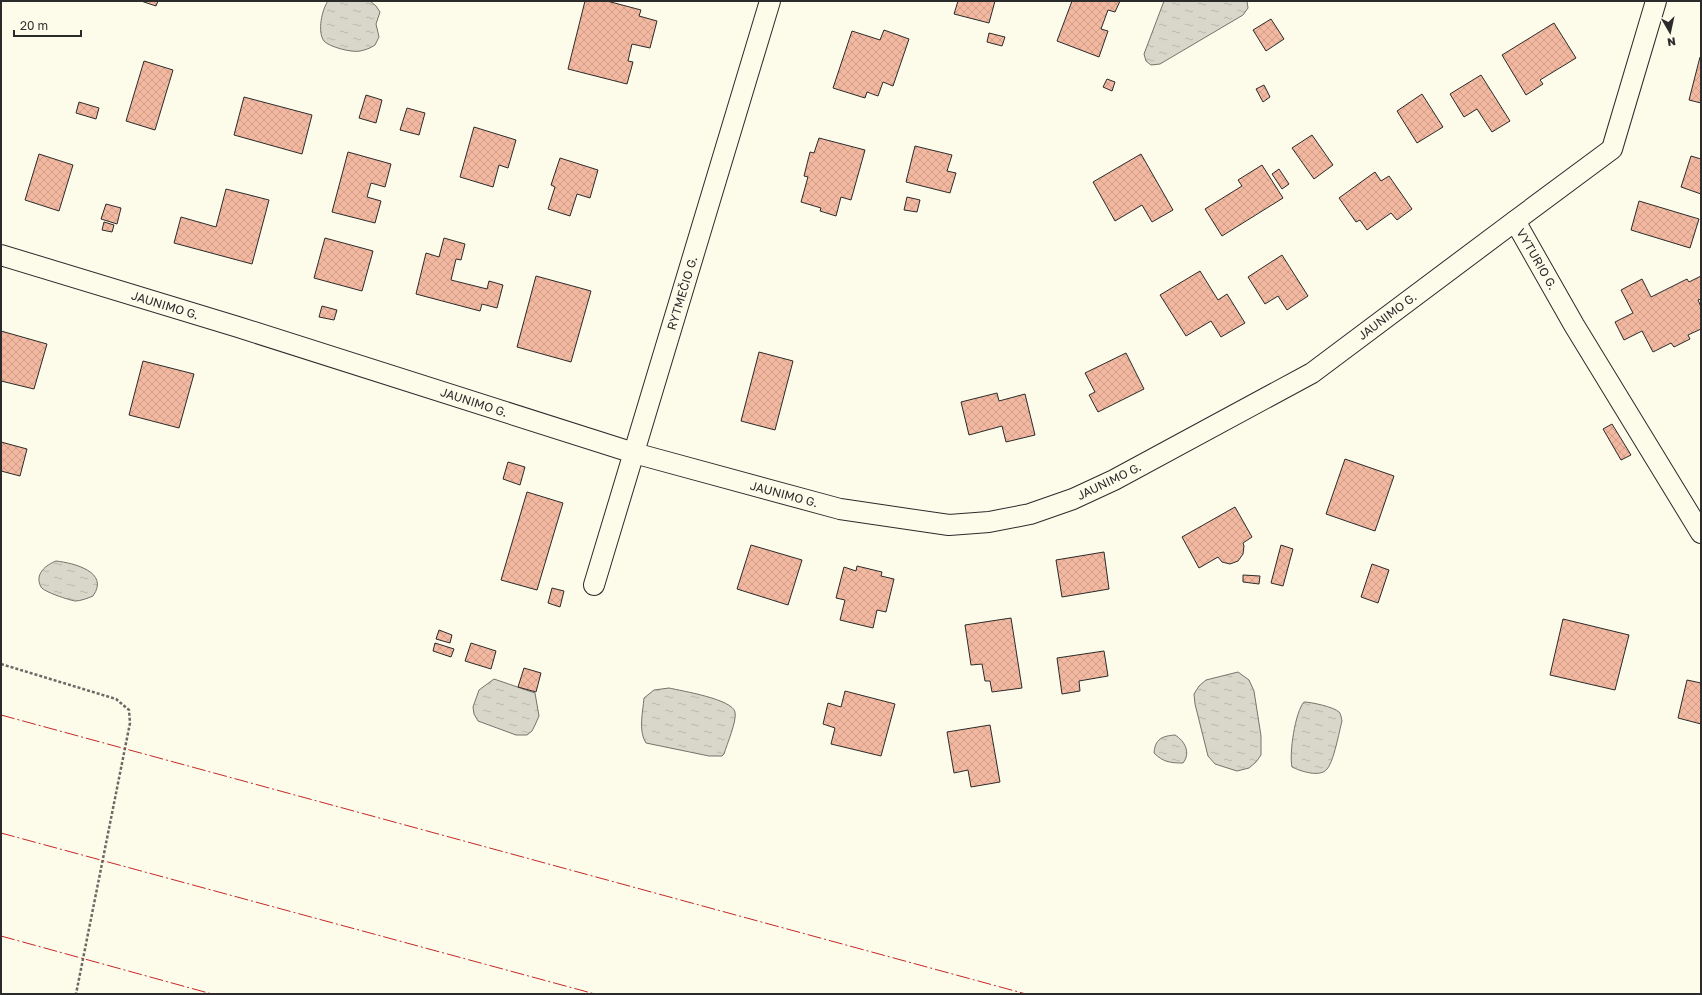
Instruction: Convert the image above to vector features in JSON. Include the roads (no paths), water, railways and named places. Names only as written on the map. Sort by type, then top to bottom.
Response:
[{"type":"street","name":"RYTMEČIO G.","points":[[594,585],[770,1]]},
{"type":"street","name":"VYTURIO G.","points":[[1656,1],[1612,149],[1515,221],[1574,325],[1701,533]]},
{"type":"street","name":"JAUNIMO G.","points":[[1,255],[238,327],[634,453],[840,509],[950,525],[989,522],[1030,514],[1073,498],[1114,480],[1312,373],[1515,221]]},
{"type":"water","points":[[328,1],[370,1],[376,6],[380,12],[376,24],[379,37],[375,45],[364,50],[352,51],[341,49],[324,41],[321,32],[321,21]]},
{"type":"water","points":[[1164,1],[1247,1],[1248,8],[1243,15],[1160,64],[1151,65],[1146,61],[1144,54]]},
{"type":"water","points":[[56,561],[72,564],[88,570],[94,575],[97,581],[97,588],[93,596],[75,601],[57,596],[43,589],[39,582],[40,574],[48,565]]},
{"type":"water","points":[[1238,672],[1249,680],[1254,691],[1261,736],[1261,755],[1249,768],[1237,771],[1215,764],[1208,756],[1195,704],[1194,694],[1199,686],[1206,680]]},
{"type":"water","points":[[494,679],[535,693],[539,716],[532,731],[527,735],[516,735],[478,721],[474,714],[473,707],[479,690]]},
{"type":"water","points":[[669,688],[716,699],[732,707],[735,712],[735,721],[722,756],[709,756],[646,743],[642,733],[644,698],[654,690]]},
{"type":"water","points":[[1304,702],[1332,708],[1339,712],[1341,717],[1342,721],[1332,760],[1324,772],[1305,772],[1292,767],[1291,753],[1295,724]]},
{"type":"water","points":[[1175,735],[1182,740],[1187,751],[1187,755],[1183,763],[1167,761],[1154,753],[1156,744],[1160,739],[1166,736]]}]
